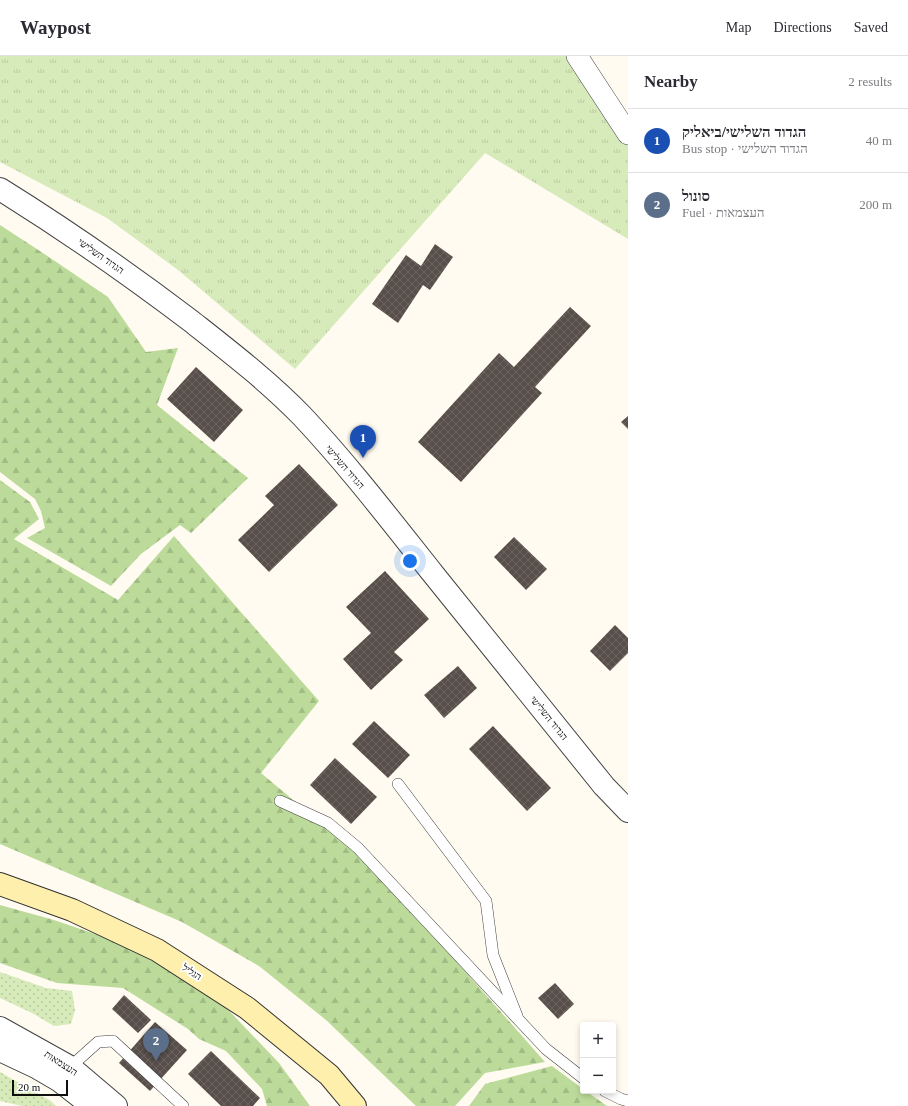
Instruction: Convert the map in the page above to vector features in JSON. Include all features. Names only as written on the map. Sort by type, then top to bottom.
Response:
[{"type":"main road","name":"הגליל","points":[[0,884],[72,910],[157,950],[247,1008],[329,1075],[355,1106]]},
{"type":"street","points":[[577,56],[628,134]]},
{"type":"street","name":"הגדוד השלישי","points":[[0,189],[97,252],[168,304],[228,350],[268,384],[301,416],[379,506],[604,786],[628,811]]},
{"type":"street","name":"העצמאות","points":[[0,1028],[65,1074],[116,1106]]},
{"type":"street","name":"העצמאות","points":[[0,1050],[36,1067],[65,1074],[92,1106]]},
{"type":"lane","points":[[398,784],[486,901],[493,955],[520,1022]]},
{"type":"lane","points":[[280,801],[328,823],[358,848],[546,1049],[580,1076]]},
{"type":"lane","points":[[65,1074],[98,1042],[113,1041],[183,1106]]},
{"type":"lane","points":[[611,1094],[628,1101]]},
{"type":"green space","points":[[0,56],[573,56],[628,136],[628,239],[485,153],[295,369],[178,270],[107,218],[0,162]]},
{"type":"green space","points":[[0,225],[108,297],[146,352],[178,348],[157,405],[248,478],[191,533],[180,525],[141,554],[111,586],[27,538],[45,528],[41,511],[35,499],[0,472]]},
{"type":"green space","points":[[0,480],[30,502],[39,519],[14,539],[118,600],[174,536],[319,701],[261,773],[373,867],[545,1062],[485,1073],[455,1106],[416,1106],[326,1020],[259,966],[182,922],[0,844]]},
{"type":"green space","points":[[0,905],[54,920],[130,946],[214,995],[279,1063],[310,1106],[267,1106],[262,1089],[226,1051],[199,1039],[188,1029],[123,988],[57,983],[0,963]]},
{"type":"green space","points":[[0,972],[46,988],[72,991],[75,1010],[71,1024],[54,1026],[32,1013],[0,998]]},
{"type":"green space","points":[[552,1066],[580,1087],[580,1094],[590,1094],[607,1106],[469,1106],[485,1084]]},
{"type":"green space","points":[[0,1072],[51,1101],[56,1106],[22,1106],[0,1101]]},
{"type":"building","points":[[435,244],[453,257],[430,290],[423,285],[398,323],[372,304],[406,255],[421,266]]},
{"type":"building","points":[[570,307],[591,326],[535,387],[542,393],[461,482],[418,442],[499,353],[514,367]]},
{"type":"building","points":[[196,367],[243,410],[214,442],[167,399]]},
{"type":"building","points":[[628,416],[628,429],[621,422]]},
{"type":"building","points":[[299,464],[338,505],[269,572],[238,540],[274,505],[265,496]]},
{"type":"building","points":[[514,537],[547,569],[526,590],[494,557]]},
{"type":"building","points":[[385,571],[429,619],[394,652],[403,660],[371,690],[343,659],[371,633],[346,607]]},
{"type":"building","points":[[615,625],[628,638],[628,653],[610,671],[590,651]]},
{"type":"building","points":[[458,666],[477,688],[444,718],[424,695]]},
{"type":"building","points":[[374,721],[410,755],[388,778],[352,744]]},
{"type":"building","points":[[493,726],[551,788],[527,811],[469,749]]},
{"type":"building","points":[[335,758],[377,797],[351,824],[310,785]]},
{"type":"building","points":[[555,983],[574,1004],[558,1019],[538,998]]},
{"type":"building","points":[[124,995],[151,1020],[138,1033],[112,1009]]},
{"type":"building","points":[[155,1022],[187,1050],[150,1091],[119,1063]]},
{"type":"building","points":[[211,1051],[260,1098],[253,1106],[221,1106],[188,1074]]},
{"type":"place","name":"הגדוד השלישי/ביאליק","points":[[363,458]]},
{"type":"place","name":"סונול","points":[[156,1061]]}]
